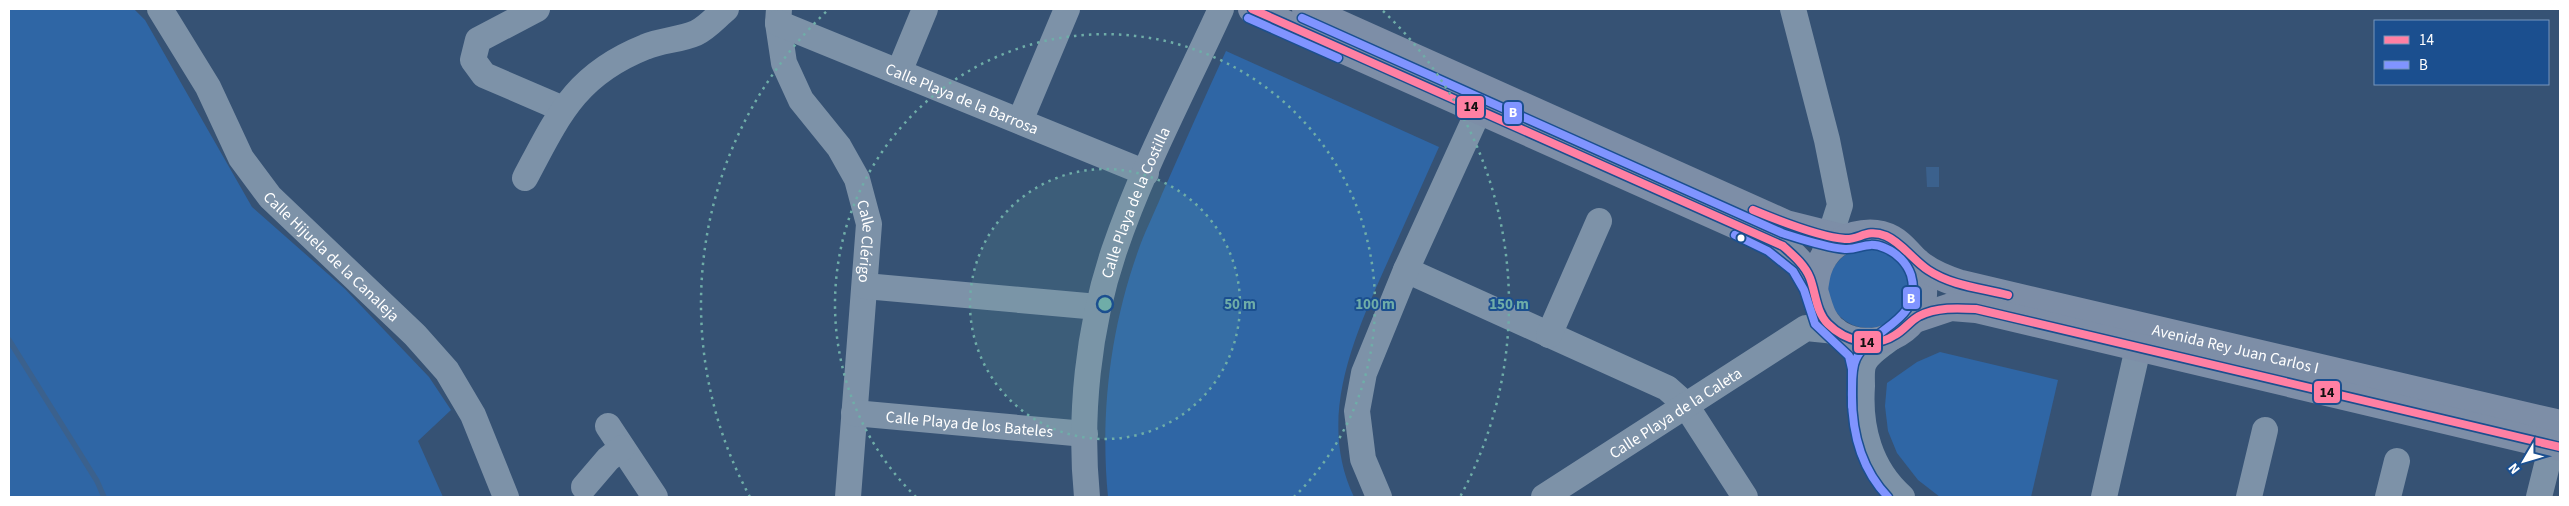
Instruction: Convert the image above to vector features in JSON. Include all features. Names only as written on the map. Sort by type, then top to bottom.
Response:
[{"type":"main road","points":[[1252,9],[1783,246],[1807,272],[1826,323],[1840,334]]},
{"type":"main road","points":[[1306,9],[1778,220],[1834,243]]},
{"type":"main road","points":[[1814,294],[1816,271],[1834,243],[1854,235],[1872,233]]},
{"type":"main road","name":"Avenida Rey Juan Carlos I","points":[[1872,233],[1890,238],[1905,248],[1916,261],[1938,276],[1961,284],[2557,438]]},
{"type":"main road","points":[[1902,329],[1917,313],[1923,296],[1922,278],[1916,261]]},
{"type":"main road","name":"Avenida Rey Juan Carlos I","points":[[1840,334],[1857,341],[1874,342],[1951,308],[1976,309],[2138,348],[2557,438]]},
{"type":"street","name":"Calle Hijuela de la Canaleja","points":[[160,9],[208,87],[241,158],[270,197],[415,335],[447,372],[473,415],[506,497]]},
{"type":"street","points":[[537,9],[478,40],[473,60],[484,76],[563,109]]},
{"type":"street","points":[[899,72],[925,9]]},
{"type":"street","points":[[1020,121],[1067,9]]},
{"type":"street","name":"Calle Playa de la Costilla","points":[[1087,497],[1085,434],[1088,379],[1098,307],[1114,250],[1146,173],[1221,9]]},
{"type":"street","points":[[1793,9],[1827,140],[1840,205],[1834,243]]},
{"type":"street","points":[[525,178],[563,109],[583,86],[609,63],[646,46],[697,32],[717,11]]},
{"type":"street","name":"Calle Playa de la Barrosa","points":[[779,16],[899,72],[1146,173]]},
{"type":"street","name":"Calle Clérigo","points":[[779,16],[784,63],[801,100],[839,147],[857,179],[869,224],[848,497]]},
{"type":"street","points":[[1379,497],[1364,459],[1357,411],[1364,373],[1406,270],[1479,110]]},
{"type":"street","points":[[1840,205],[1872,233]]},
{"type":"street","points":[[1549,335],[1599,221]]},
{"type":"street","points":[[1406,270],[1667,388],[1685,404],[1745,497]]},
{"type":"street","points":[[865,286],[1098,307]]},
{"type":"street","points":[[1814,294],[1806,328],[1840,334],[1864,363]]},
{"type":"street","name":"Calle Playa de la Caleta","points":[[1557,494],[1685,404],[1806,328]]},
{"type":"street","points":[[1902,329],[1876,349],[1864,363],[1862,410],[1868,446],[1884,478],[1902,497]]},
{"type":"street","points":[[2104,497],[2138,348]]},
{"type":"street","name":"Calle Playa de los Bateles","points":[[854,413],[1085,434]]},
{"type":"street","points":[[608,426],[655,497]]},
{"type":"street","points":[[2249,497],[2265,430]]},
{"type":"street","points":[[2539,497],[2557,438]]},
{"type":"street","points":[[584,487],[608,459],[622,448]]},
{"type":"street","points":[[2388,497],[2396,461]]},
{"type":"shaded area","points":[[9,9],[134,9],[145,20],[252,207],[345,289],[429,377],[451,410],[418,441],[443,497],[9,497]]},
{"type":"shaded area","points":[[1226,51],[1439,147],[1363,318],[1344,377],[1339,407],[1339,437],[1343,467],[1354,497],[1108,497],[1105,435],[1107,404],[1109,374],[1120,313],[1137,254],[1146,231]]},
{"type":"shaded area","points":[[1926,167],[1939,167],[1939,187],[1927,187]]},
{"type":"shaded area","points":[[1868,248],[1883,251],[1896,260],[1905,273],[1908,288],[1905,303],[1896,316],[1883,325],[1868,328],[1853,325],[1840,316],[1831,303],[1828,288],[1831,273],[1840,260],[1853,251]]},
{"type":"shaded area","points":[[1940,352],[2058,380],[2031,497],[1940,497],[1918,480],[1897,453],[1888,431],[1885,406],[1887,383],[1917,362]]},
{"type":"waterway","points":[[9,340],[97,481],[104,497]]},
{"type":"transit line","name":"14","points":[[1252,9],[1783,246],[1808,273],[1824,319],[1835,330],[1851,339],[1878,342],[1895,335],[1916,318],[1926,313],[1947,309],[1976,309],[2560,447]]},
{"type":"transit line","name":"B","points":[[1248,18],[1338,58]]},
{"type":"transit line","name":"B","points":[[1302,18],[1782,233],[1837,248],[1850,249],[1868,245],[1879,246],[1897,256],[1907,266],[1911,275],[1913,291],[1910,303],[1894,323],[1863,348],[1856,359],[1852,377],[1853,418],[1859,447],[1870,473],[1888,497]]},
{"type":"transit line","name":"14","points":[[1753,210],[1798,228],[1835,238],[1850,239],[1873,233],[1886,236],[1928,270],[1947,280],[2008,295]]},
{"type":"transit line","name":"B","points":[[1735,235],[1768,251],[1793,271],[1804,290],[1815,324],[1849,356],[1852,369],[1852,406]]}]
